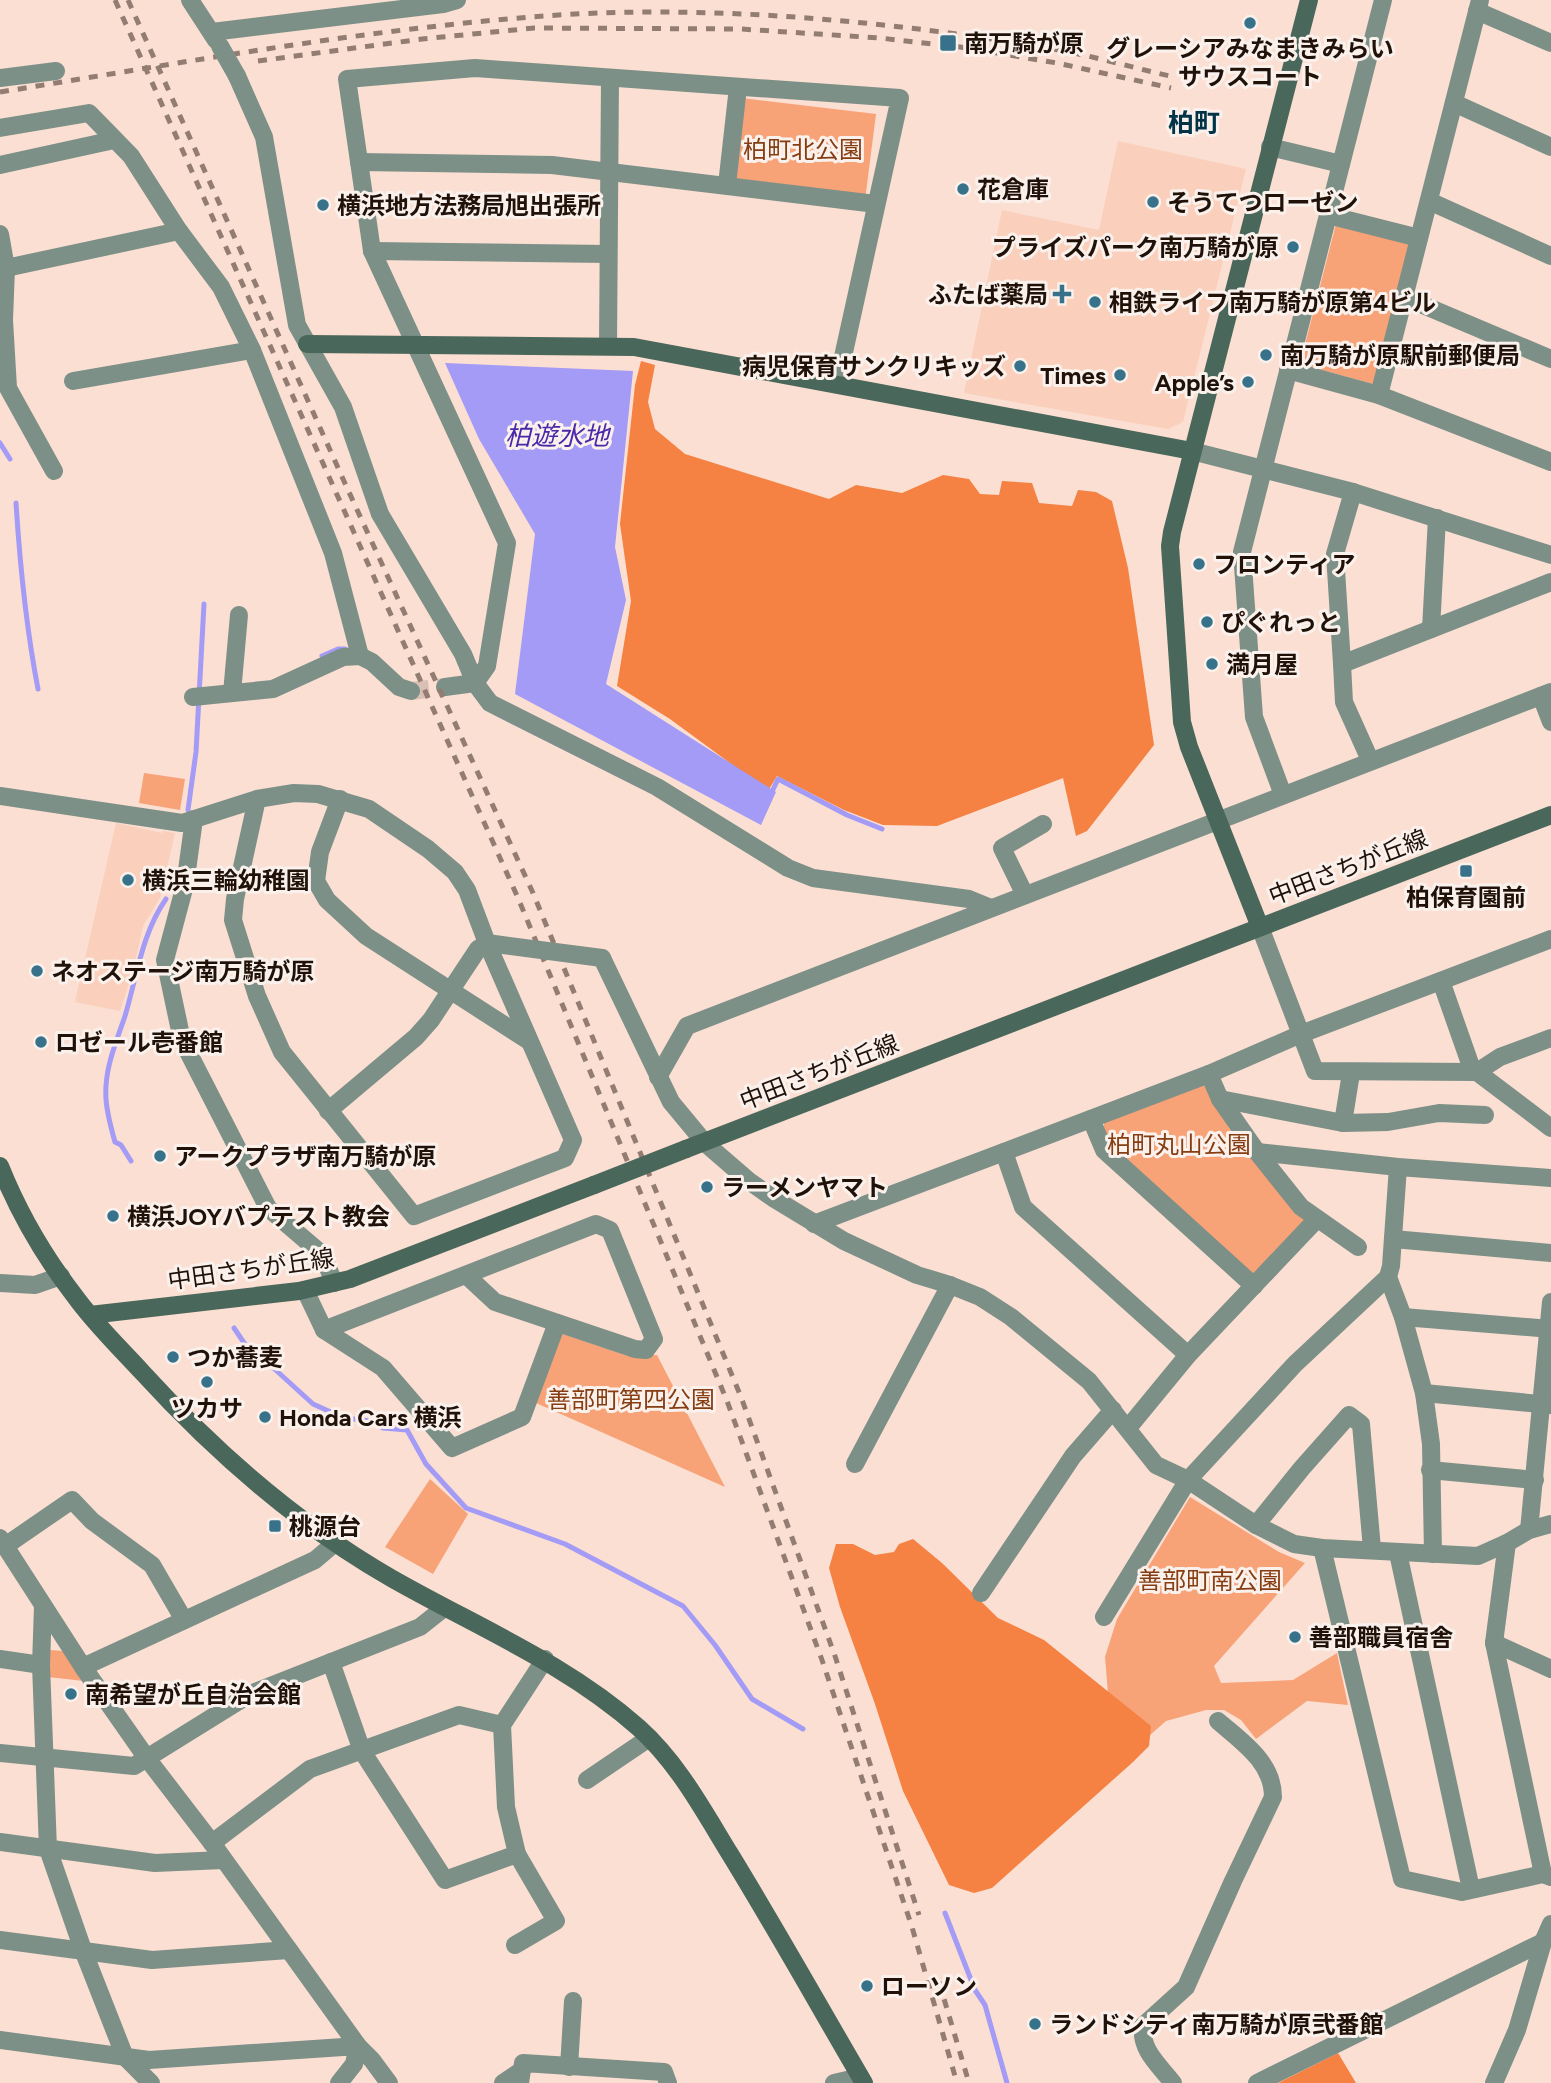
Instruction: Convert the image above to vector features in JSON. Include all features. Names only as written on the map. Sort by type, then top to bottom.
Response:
[{"type":"street","points":[[190,0],[237,76],[264,137],[297,325],[343,407],[380,514],[463,654],[475,682],[490,703],[657,787],[788,868],[813,878],[969,899],[991,908]]},
{"type":"street","points":[[216,39],[358,7],[443,4],[457,0]]},
{"type":"street","points":[[1309,0],[1192,451],[1170,546],[1182,722],[1189,747],[1315,1071],[1475,1072],[1500,1057],[1551,1038]]},
{"type":"street","points":[[1283,795],[1254,717],[1241,552],[1383,0]]},
{"type":"street","points":[[1379,395],[1479,6],[1551,43]]},
{"type":"street","points":[[445,687],[475,682],[487,666],[507,543],[372,251],[348,79],[475,68],[900,98],[837,384]]},
{"type":"street","points":[[0,78],[56,71]]},
{"type":"street","points":[[608,346],[610,78]]},
{"type":"street","points":[[727,185],[738,87]]},
{"type":"street","points":[[1454,103],[1551,147]]},
{"type":"street","points":[[0,128],[89,113],[131,156],[179,231],[221,287],[252,350],[333,553],[360,656]]},
{"type":"street","points":[[0,165],[114,140]]},
{"type":"street","points":[[1270,147],[1341,164]]},
{"type":"street","points":[[359,162],[552,165],[876,204]]},
{"type":"street","points":[[1429,201],[1551,256]]},
{"type":"street","points":[[1328,215],[1419,238]]},
{"type":"street","points":[[6,268],[179,231]]},
{"type":"street","points":[[0,234],[6,268],[4,320],[8,388],[54,471]]},
{"type":"street","points":[[372,251],[608,254]]},
{"type":"street","points":[[1404,298],[1551,359]]},
{"type":"street","points":[[307,344],[634,347],[1192,451],[1353,492],[1551,555]]},
{"type":"street","points":[[73,381],[252,350]]},
{"type":"street","points":[[1288,370],[1379,395],[1551,462]]},
{"type":"street","points":[[1353,492],[1335,554],[1344,702],[1370,760]]},
{"type":"street","points":[[1431,629],[1437,518]]},
{"type":"street","points":[[1342,664],[1551,582]]},
{"type":"street","points":[[232,693],[239,615]]},
{"type":"street","points":[[198,697],[273,689],[343,657],[360,656],[372,662],[399,687],[411,691]]},
{"type":"street","points":[[658,1077],[687,1026],[1546,694],[1551,722]]},
{"type":"street","points":[[0,796],[182,823],[257,799],[294,793],[318,794],[369,809],[428,849],[455,872],[467,890],[528,1041],[573,1140],[565,1158],[414,1216],[282,1052],[257,996],[233,920],[257,799]]},
{"type":"street","points":[[340,799],[320,852],[316,881],[327,900],[366,936],[528,1041]]},
{"type":"street","name":"中田さちが丘線","points":[[90,1315],[304,1290],[350,1279],[1551,816]]},
{"type":"street","points":[[194,820],[185,885],[166,960],[182,1040],[268,1208],[323,1255],[334,1283]]},
{"type":"street","points":[[1025,895],[1002,848],[1043,824]]},
{"type":"street","points":[[814,1224],[1209,1074],[1301,1034],[1551,939]]},
{"type":"street","points":[[328,1111],[415,1037],[431,1020],[478,949],[487,943],[602,958],[671,1102],[705,1143],[749,1181],[814,1224],[917,1275],[979,1297],[1011,1317],[1089,1381],[1156,1465],[1188,1480],[1256,1525],[1294,1544],[1322,1548],[1478,1556],[1530,1530],[1551,1524]]},
{"type":"street","points":[[1441,981],[1475,1072],[1551,1128]]},
{"type":"street","points":[[1343,1123],[1351,1073]]},
{"type":"street","points":[[1209,1074],[1220,1098],[1256,1152],[1301,1207],[1358,1247]]},
{"type":"street","points":[[1220,1098],[1343,1123],[1388,1122],[1439,1113],[1485,1115]]},
{"type":"street","points":[[1091,1119],[1104,1150],[1254,1286]]},
{"type":"street","points":[[1256,1152],[1398,1167],[1551,1178]]},
{"type":"street","points":[[1004,1153],[1023,1207],[1188,1356]]},
{"type":"street","points":[[0,1166],[30,1228],[90,1315],[174,1407],[237,1467],[335,1544],[444,1608],[545,1659],[606,1699],[649,1738],[682,1777],[862,2080],[834,2083]]},
{"type":"street","points":[[1398,1167],[1388,1277],[1403,1317],[1424,1394],[1431,1444],[1433,1554]]},
{"type":"street","points":[[1128,1427],[1188,1356],[1317,1219]]},
{"type":"street","points":[[324,1330],[596,1224],[610,1230],[654,1339],[646,1350],[635,1349],[557,1323],[495,1302],[467,1276]]},
{"type":"street","points":[[1393,1239],[1551,1253]]},
{"type":"street","points":[[0,1283],[35,1284],[61,1276]]},
{"type":"street","points":[[1104,1617],[1188,1480],[1295,1364],[1388,1277]]},
{"type":"street","points":[[855,1464],[950,1285]]},
{"type":"street","points":[[304,1290],[324,1330],[383,1368],[452,1448],[522,1417],[557,1323]]},
{"type":"street","points":[[1530,1530],[1547,1404],[1551,1302]]},
{"type":"street","points":[[1403,1317],[1550,1329]]},
{"type":"street","points":[[1424,1394],[1547,1404]]},
{"type":"street","points":[[981,1593],[1073,1457],[1113,1410]]},
{"type":"street","points":[[1256,1525],[1349,1415],[1361,1424],[1372,1549]]},
{"type":"street","points":[[1430,1469],[1535,1480]]},
{"type":"street","points":[[184,1620],[152,1564],[92,1521],[72,1500],[3,1542],[83,1667],[146,1758],[212,1843],[358,2046],[389,2083]]},
{"type":"street","points":[[1322,1548],[1402,1879],[1462,1892],[1547,1876],[1494,1643],[1507,1543]]},
{"type":"street","points":[[83,1667],[315,1560],[335,1544]]},
{"type":"street","points":[[1398,1553],[1471,1889]]},
{"type":"street","points":[[43,1606],[41,1665],[47,1849],[125,2057],[151,2083]]},
{"type":"street","points":[[0,1753],[134,1766],[250,1694],[420,1628],[444,1608]]},
{"type":"street","points":[[1494,1643],[1551,1670]]},
{"type":"street","points":[[0,1659],[41,1665]]},
{"type":"street","points":[[515,1945],[556,1922],[517,1854],[506,1807],[502,1725],[545,1659]]},
{"type":"street","points":[[331,1662],[362,1751],[445,1880],[517,1854]]},
{"type":"street","points":[[212,1843],[284,1786],[310,1769],[458,1715],[502,1725]]},
{"type":"street","points":[[1172,2083],[1145,2047],[1142,2038],[1143,2026],[1186,1987],[1273,1797],[1273,1786],[1259,1757],[1218,1721]]},
{"type":"street","points":[[587,1780],[649,1738]]},
{"type":"street","points":[[0,1842],[155,1863],[223,1860]]},
{"type":"street","points":[[1494,2083],[1517,2030],[1543,1942],[1551,1924]]},
{"type":"street","points":[[0,1940],[152,1960],[289,1951]]},
{"type":"street","points":[[1257,2083],[1543,1942]]},
{"type":"street","points":[[569,2067],[573,2001]]},
{"type":"street","points":[[0,2040],[149,2060],[358,2046]]},
{"type":"street","points":[[339,2083],[354,2064],[358,2046]]},
{"type":"street","points":[[503,2083],[521,2077],[523,2063],[664,2072],[668,2083]]},
{"type":"shaded area","points":[[1118,141],[1246,169],[1183,422],[1168,429],[964,393],[1002,210],[1099,230]]},
{"type":"shaded area","points":[[641,361],[655,365],[648,402],[655,429],[685,454],[829,499],[856,485],[902,493],[943,475],[969,479],[980,494],[999,495],[1002,481],[1032,483],[1039,503],[1072,506],[1078,490],[1096,492],[1112,501],[1128,568],[1154,745],[1087,831],[1076,836],[1063,778],[937,826],[883,825],[844,810],[777,776],[768,791],[670,719],[617,686],[631,601],[620,524],[635,385]]},
{"type":"shaded area","points":[[116,823],[162,833],[175,833],[160,898],[143,926],[133,971],[120,1011],[75,1002]]},
{"type":"shaded area","points":[[913,1539],[942,1563],[998,1618],[1044,1640],[1151,1726],[1149,1746],[1133,1762],[992,1888],[974,1893],[949,1885],[903,1791],[829,1568],[836,1544],[853,1544],[875,1555],[894,1552],[899,1544]]},
{"type":"shaded area","points":[[1338,2053],[1356,2083],[1278,2083]]},
{"type":"green space","name":"柏町北公園","points":[[742,98],[876,114],[865,200],[731,183]]},
{"type":"green space","points":[[1336,224],[1411,245],[1373,384],[1300,364]]},
{"type":"green space","points":[[144,773],[185,779],[180,810],[139,803]]},
{"type":"green space","name":"柏町丸山公園","points":[[1207,1079],[1229,1128],[1309,1220],[1254,1277],[1109,1146],[1104,1129],[1104,1121]]},
{"type":"green space","name":"善部町第四公園","points":[[560,1333],[628,1356],[657,1355],[725,1487],[536,1403]]},
{"type":"green space","points":[[430,1479],[468,1514],[433,1574],[385,1547]]},
{"type":"green space","name":"善部町南公園","points":[[1190,1497],[1279,1552],[1305,1563],[1214,1666],[1221,1683],[1293,1680],[1337,1653],[1348,1705],[1307,1701],[1256,1739],[1241,1720],[1224,1710],[1206,1710],[1166,1721],[1141,1743],[1108,1693],[1105,1657],[1117,1619]]},
{"type":"green space","points":[[49,1650],[64,1651],[84,1681],[48,1677]]},
{"type":"water","name":"柏遊水地","points":[[445,363],[633,371],[615,547],[626,600],[606,684],[776,792],[761,825],[515,694],[535,534],[479,439]]},
{"type":"waterway","points":[[0,443],[10,459]]},
{"type":"waterway","points":[[16,503],[24,596],[38,689]]},
{"type":"waterway","points":[[188,810],[196,752],[204,604]]},
{"type":"waterway","points":[[322,656],[345,649]]},
{"type":"waterway","points":[[770,796],[778,779],[847,815],[882,829]]},
{"type":"waterway","points":[[131,1161],[121,1145],[115,1142],[107,1105],[107,1077],[141,955],[151,926],[166,899]]},
{"type":"waterway","points":[[234,1328],[253,1356],[268,1363],[313,1404],[344,1418],[370,1421],[383,1428],[407,1430],[426,1464],[466,1508],[565,1544],[683,1606],[715,1645],[752,1699],[803,1729]]},
{"type":"waterway","points":[[945,1913],[975,1990],[985,2005],[1007,2083]]},
{"type":"tunnel","points":[[411,691],[445,687]]},
{"type":"railway","points":[[115,0],[518,898],[727,1401],[822,1660],[912,1927],[957,2083]]},
{"type":"railway","points":[[128,0],[533,893],[741,1397],[835,1656],[919,1915]]},
{"type":"railway","points":[[0,92],[265,49],[398,31],[531,17],[660,12],[792,17],[924,30],[1068,52],[1174,77]]},
{"type":"railway","points":[[258,61],[422,39],[534,28],[741,29],[880,38],[960,47],[1057,63],[1171,88]]},
{"type":"railway","points":[[939,1982],[969,2083]]},
{"type":"place","name":"グレーシアみなまきみらい サウスコート","points":[[1250,23]]},
{"type":"place","name":"南万騎が原","points":[[948,43]]},
{"type":"place","name":"花倉庫","points":[[963,189]]},
{"type":"place","name":"そうてつローゼン","points":[[1153,202]]},
{"type":"place","name":"横浜地方法務局旭出張所","points":[[323,205]]},
{"type":"place","name":"プライズパーク南万騎が原","points":[[1293,247]]},
{"type":"place","name":"ふたば薬局","points":[[1062,294]]},
{"type":"place","name":"相鉄ライフ南万騎が原第4ビル","points":[[1095,302]]},
{"type":"place","name":"南万騎が原駅前郵便局","points":[[1266,355]]},
{"type":"place","name":"病児保育サンクリキッズ","points":[[1020,366]]},
{"type":"place","name":"Times","points":[[1120,375]]},
{"type":"place","name":"Apple’s","points":[[1248,382]]},
{"type":"place","name":"フロンティア","points":[[1199,564]]},
{"type":"place","name":"ぴぐれっと","points":[[1207,622]]},
{"type":"place","name":"満月屋","points":[[1212,664]]},
{"type":"place","name":"柏保育園前","points":[[1466,871]]},
{"type":"place","name":"横浜三輪幼稚園","points":[[128,880]]},
{"type":"place","name":"ネオステージ南万騎が原","points":[[37,971]]},
{"type":"place","name":"ロゼール壱番館","points":[[41,1042]]},
{"type":"place","name":"アークプラザ南万騎が原","points":[[160,1156]]},
{"type":"place","name":"ラーメンヤマト","points":[[707,1187]]},
{"type":"place","name":"横浜JOYバプテスト教会","points":[[113,1216]]},
{"type":"place","name":"つか蕎麦","points":[[173,1357]]},
{"type":"place","name":"ツカサ","points":[[207,1382]]},
{"type":"place","name":"Honda Cars 横浜","points":[[265,1417]]},
{"type":"place","name":"桃源台","points":[[275,1526]]},
{"type":"place","name":"善部職員宿舎","points":[[1295,1637]]},
{"type":"place","name":"南希望が丘自治会館","points":[[71,1694]]},
{"type":"place","name":"ローソン","points":[[867,1986]]},
{"type":"place","name":"ランドシティ南万騎が原弐番館","points":[[1035,2024]]},
{"type":"district","name":"柏町","points":[[1194,123]]}]
